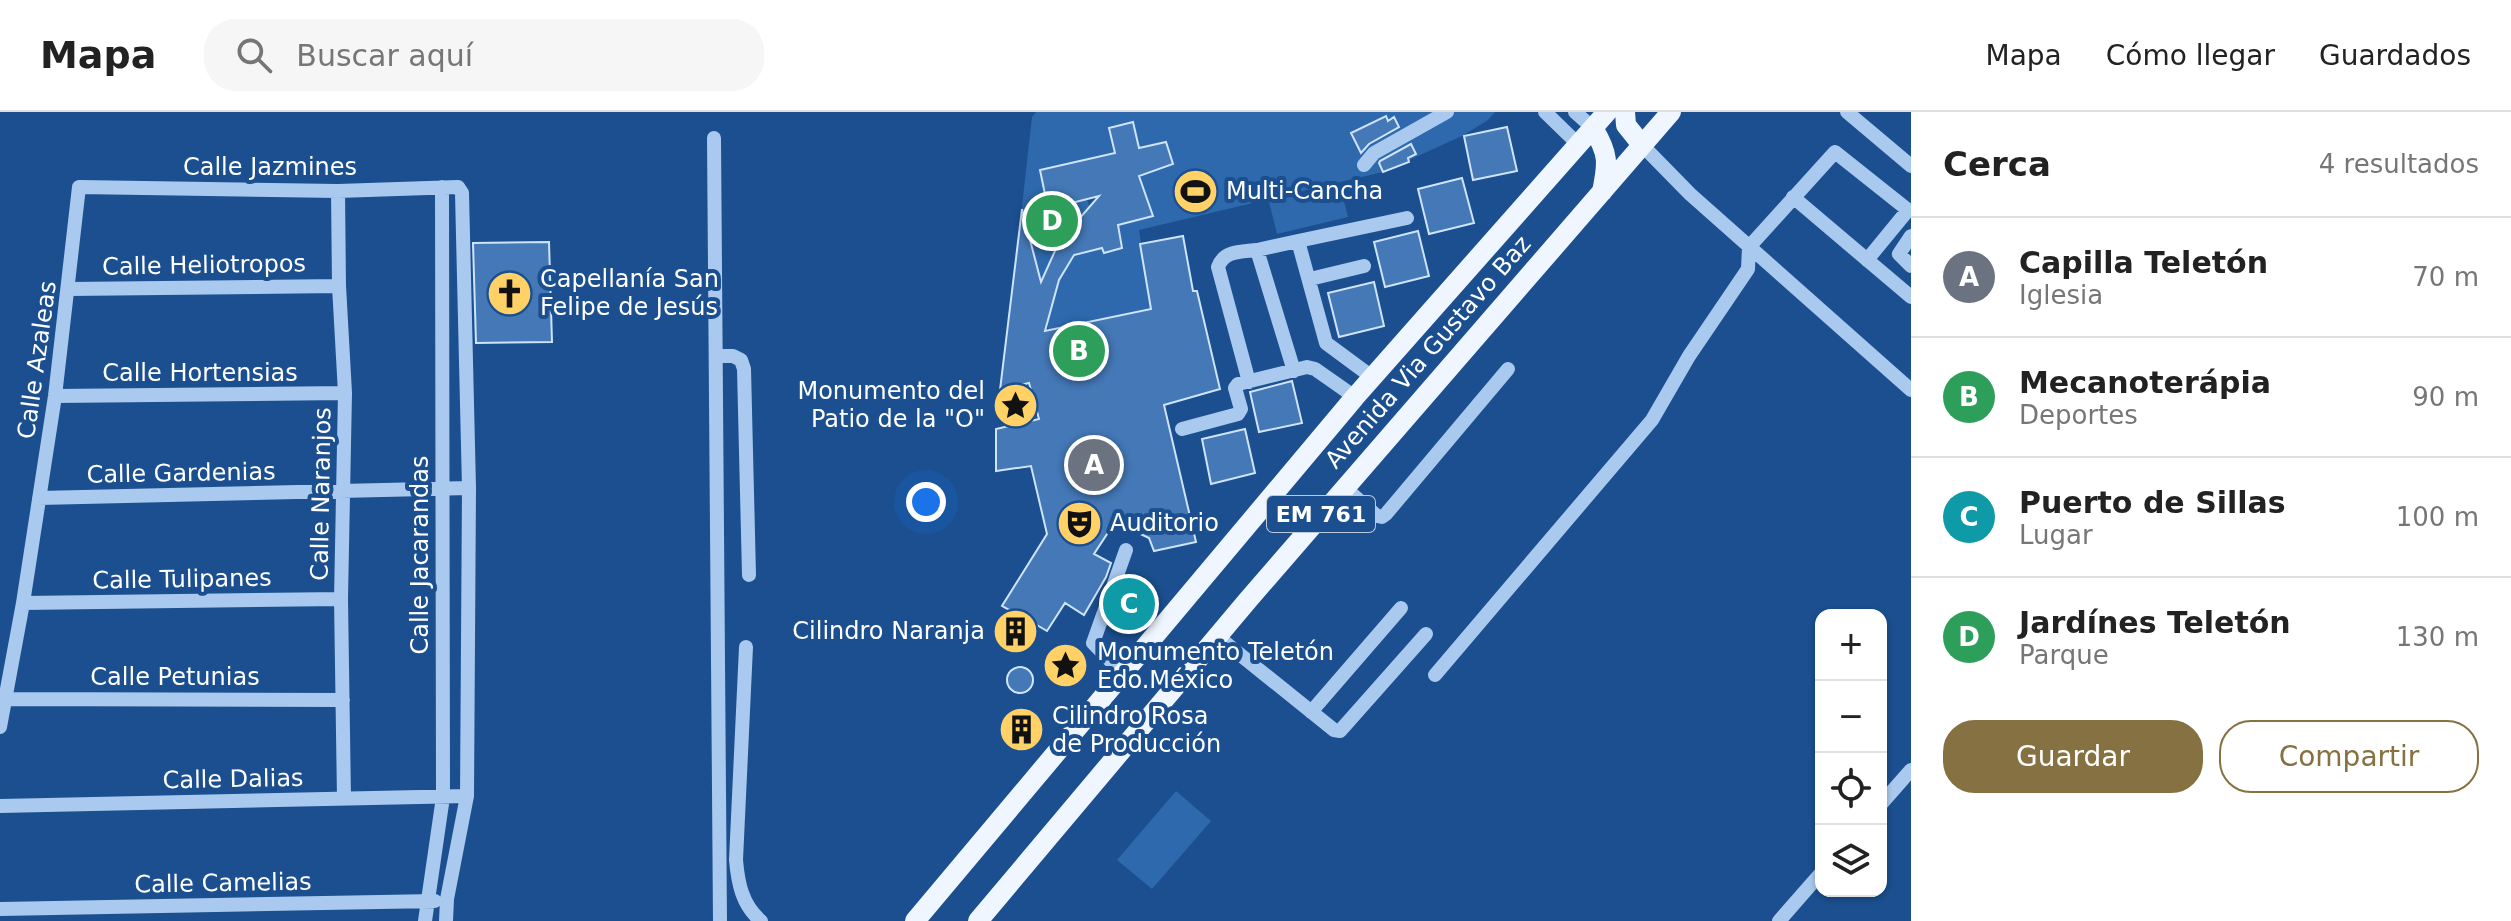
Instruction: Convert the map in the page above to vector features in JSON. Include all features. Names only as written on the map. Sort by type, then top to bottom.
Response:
[{"type":"main road","points":[[1625,112],[1626,125],[1642,145]]},
{"type":"main road","name":"Avenida Via Gustavo Baz","points":[[978,921],[1344,487],[1671,112]]},
{"type":"main road","name":"Avenida Via Gustavo Baz","points":[[915,921],[1372,377],[1600,120]]},
{"type":"main road","points":[[1600,120],[1607,159],[1602,192]]},
{"type":"street","points":[[1364,165],[1374,153],[1447,112]]},
{"type":"street","points":[[1545,112],[1579,145]]},
{"type":"street","points":[[1575,112],[1600,120]]},
{"type":"street","points":[[1847,112],[1911,166]]},
{"type":"street","points":[[714,138],[720,921]]},
{"type":"street","points":[[1642,145],[1690,194],[1911,390]]},
{"type":"street","points":[[1435,675],[1652,420],[1689,356],[1748,269],[1749,247],[1835,152],[1907,208],[1907,213],[1867,260]]},
{"type":"street","name":"Calle Jazmines","points":[[79,187],[338,191],[461,189]]},
{"type":"street","name":"Calle Azaleas","points":[[0,727],[55,396],[79,187]]},
{"type":"street","name":"Calle Jacarandas","points":[[425,921],[443,797],[442,187]]},
{"type":"street","name":"Calle Jacarandas","points":[[446,921],[447,899],[467,796],[469,488],[461,189]]},
{"type":"street","name":"Calle Naranjos","points":[[338,191],[345,393],[341,599],[344,799]]},
{"type":"street","points":[[1793,197],[1911,297]]},
{"type":"street","points":[[1249,382],[1218,267],[1220,260],[1227,254],[1407,218]]},
{"type":"street","points":[[1911,236],[1899,254],[1911,266]]},
{"type":"street","points":[[1298,241],[1326,343],[1372,377]]},
{"type":"street","points":[[1257,250],[1294,371]]},
{"type":"street","points":[[1310,279],[1364,266]]},
{"type":"street","name":"Calle Heliotropos","points":[[69,289],[339,286]]},
{"type":"street","points":[[716,356],[733,356],[741,360],[744,369],[749,575]]},
{"type":"street","points":[[1182,429],[1238,414],[1241,409],[1236,386],[1312,367],[1355,397]]},
{"type":"street","points":[[1344,487],[1382,517],[1508,369]]},
{"type":"street","name":"Calle Hortensias","points":[[55,396],[345,393]]},
{"type":"street","name":"Calle Gardenias","points":[[39,498],[469,488]]},
{"type":"street","points":[[1123,674],[1093,643],[1126,550]]},
{"type":"street","name":"Calle Tulipanes","points":[[23,603],[341,599]]},
{"type":"street","points":[[1311,712],[1401,608]]},
{"type":"street","points":[[1217,636],[1334,730],[1340,731],[1426,634]]},
{"type":"street","points":[[746,647],[736,860],[739,888],[754,915],[761,921]]},
{"type":"street","name":"Calle Petunias","points":[[6,699],[343,700]]},
{"type":"street","points":[[1887,797],[1911,770]]},
{"type":"street","name":"Calle Dalias","points":[[0,806],[467,796]]},
{"type":"street","points":[[1779,921],[1815,880]]},
{"type":"street","name":"Calle Camelias","points":[[2,913],[447,899]]},
{"type":"shaded area","points":[[1036,112],[1495,112],[1464,135],[1383,172],[1139,230],[1151,308],[1048,331],[1055,291],[1074,255],[1102,248],[1105,253],[1122,249],[1118,225],[1153,216],[1140,177],[1173,164],[1166,143],[1040,170],[1048,209],[1087,199],[1090,209],[1059,242],[1042,284],[1022,206],[1032,117]]},
{"type":"shaded area","points":[[1340,185],[1348,217],[1277,234],[1269,202]]},
{"type":"shaded area","points":[[1176,791],[1211,821],[1152,889],[1117,860]]},
{"type":"building","points":[[1386,116],[1388,121],[1394,117],[1399,127],[1369,144],[1361,153],[1351,133]]},
{"type":"building","points":[[1133,122],[1139,148],[1166,142],[1173,164],[1139,176],[1153,216],[1118,225],[1122,248],[1104,253],[1102,248],[1074,255],[1059,280],[1045,331],[1151,309],[1140,244],[1183,236],[1193,291],[1197,291],[1220,389],[1164,405],[1196,542],[1154,551],[1149,538],[1115,522],[1094,554],[1111,563],[1084,615],[1065,603],[1047,631],[1035,624],[1024,641],[1011,642],[1005,637],[1003,628],[1013,612],[1002,606],[1047,534],[1031,466],[996,471],[996,429],[1039,419],[1029,383],[1000,390],[1022,209],[1041,282],[1059,242],[1099,196],[1048,209],[1040,170],[1115,153],[1109,128]]},
{"type":"building","points":[[1507,127],[1517,171],[1473,180],[1464,136]]},
{"type":"building","points":[[1411,144],[1416,154],[1408,158],[1409,162],[1383,172],[1380,161]]},
{"type":"building","points":[[1462,178],[1474,223],[1429,234],[1418,189]]},
{"type":"building","points":[[1418,231],[1429,276],[1385,287],[1374,242]]},
{"type":"building","name":"Capellanía San Felipe de Jesús","points":[[549,242],[552,342],[476,343],[473,243]]},
{"type":"building","points":[[1374,282],[1384,326],[1339,337],[1328,293]]},
{"type":"building","points":[[1292,381],[1302,423],[1259,432],[1250,392]]},
{"type":"building","points":[[1245,429],[1255,473],[1211,484],[1202,439]]},
{"type":"building","points":[[1130,590],[1139,594],[1143,603],[1139,612],[1130,616],[1121,612],[1117,603],[1121,594]]},
{"type":"building","points":[[1020,667],[1029,671],[1033,680],[1029,689],[1020,693],[1011,689],[1007,680],[1011,671]]},
{"type":"building","name":"Cilindro Rosa de Producción","points":[[1022,716],[1031,720],[1035,729],[1031,738],[1022,742],[1013,738],[1009,729],[1013,720]]},
{"type":"place","name":"Multi-Cancha","points":[[1195,191]]},
{"type":"place","name":"Jardínes Teletón","points":[[1052,221]]},
{"type":"place","name":"Capellanía San Felipe de Jesús","points":[[509,293]]},
{"type":"place","name":"Mecanoterápia","points":[[1079,351]]},
{"type":"place","name":"Monumento del Patio de la \"O\"","points":[[1016,405]]},
{"type":"place","name":"Capilla Teletón","points":[[1094,465]]},
{"type":"place","name":"Auditorio","points":[[1079,523]]},
{"type":"place","name":"Puerto de Sillas","points":[[1129,604]]},
{"type":"place","name":"Cilindro Naranja","points":[[1016,631]]},
{"type":"place","name":"Monumento Teletón Edo.México","points":[[1066,666]]},
{"type":"place","name":"Cilindro Rosa de Producción","points":[[1021,730]]}]
